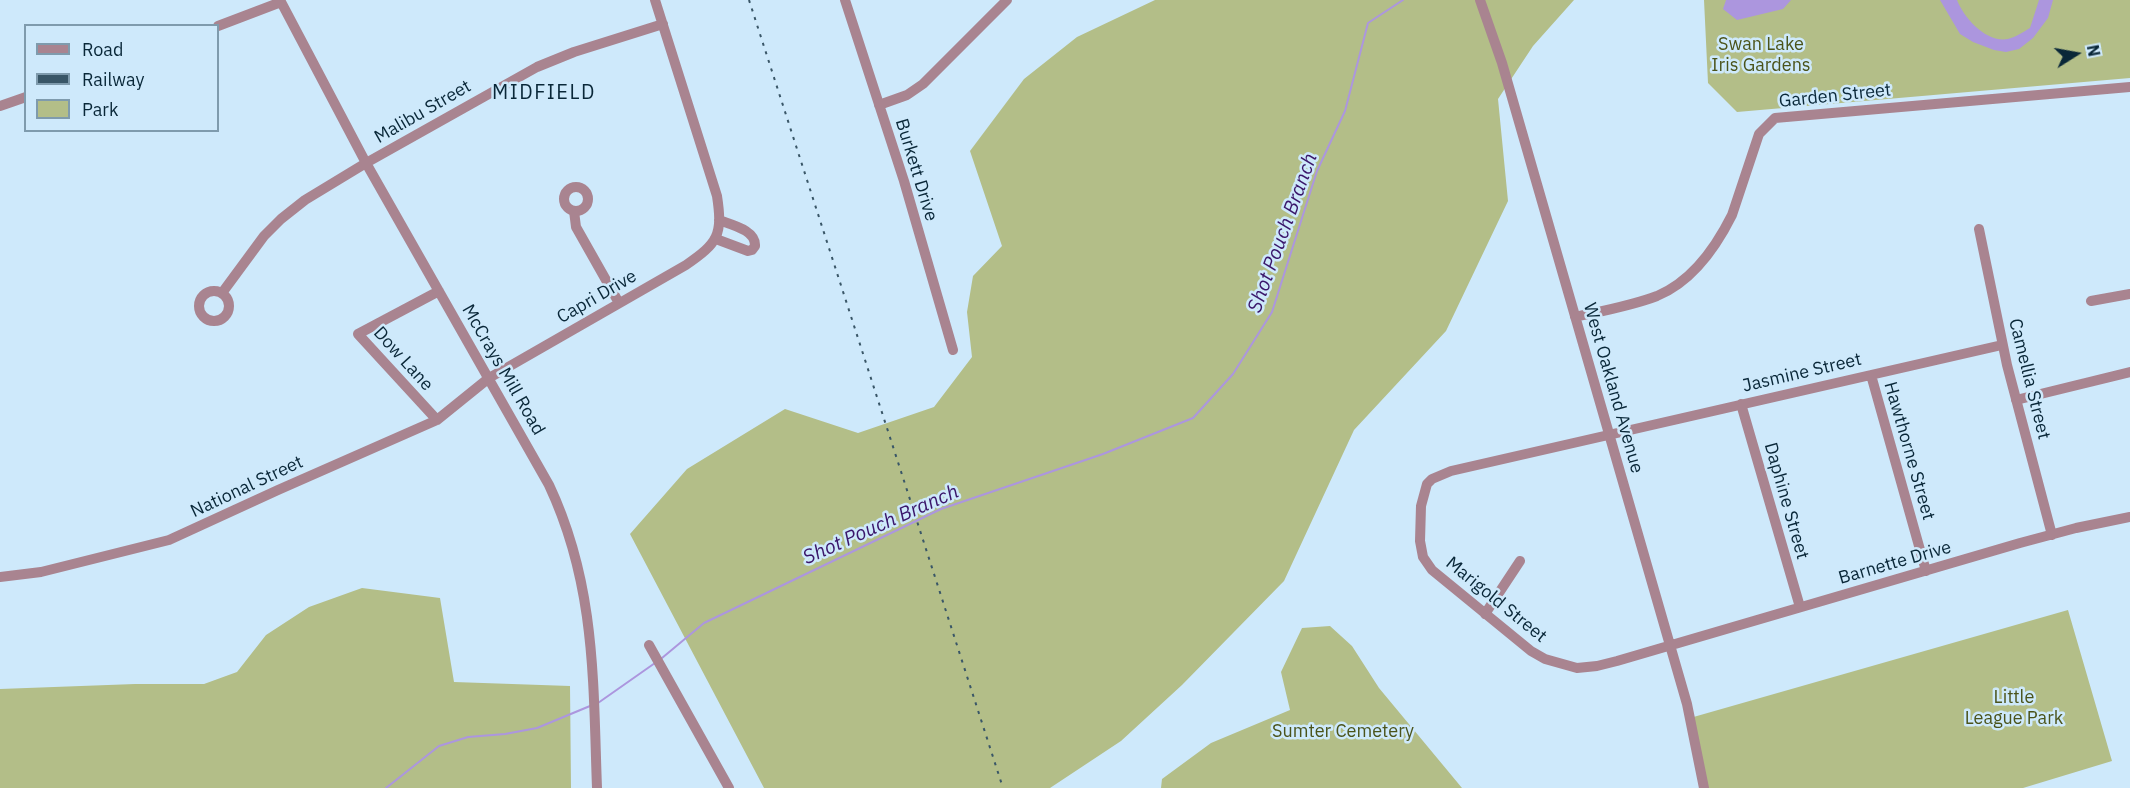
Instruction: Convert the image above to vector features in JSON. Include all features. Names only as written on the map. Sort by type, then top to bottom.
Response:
[{"type":"street","points":[[655,0],[713,181],[720,212],[716,239],[748,251],[752,250],[755,246],[754,238],[750,234],[719,220]]},
{"type":"street","name":"Burkett Drive","points":[[845,0],[904,181],[953,350]]},
{"type":"street","points":[[879,105],[907,95],[923,84],[1007,0]]},
{"type":"street","name":"West Oakland Avenue","points":[[1480,0],[1502,63],[1670,645],[1690,718],[1704,788]]},
{"type":"street","points":[[219,26],[281,1]]},
{"type":"street","name":"McCrays Mill Road","points":[[281,1],[366,163],[549,485],[567,527],[576,553],[588,613],[597,788]]},
{"type":"street","name":"Malibu Street","points":[[222,293],[264,236],[305,200],[537,67],[574,52],[663,24]]},
{"type":"street","name":"Garden Street","points":[[1575,317],[1657,296],[1689,275],[1714,247],[1726,227],[1759,134],[1775,117],[2130,87]]},
{"type":"street","points":[[0,106],[24,98]]},
{"type":"street","points":[[574,211],[576,227],[619,303]]},
{"type":"street","name":"Camellia Street","points":[[1979,229],[2002,345],[2052,535]]},
{"type":"street","name":"Capri Drive","points":[[489,378],[686,265],[707,250],[716,239]]},
{"type":"street","name":"Dow Lane","points":[[437,420],[358,334],[439,291]]},
{"type":"street","points":[[2091,301],[2130,294]]},
{"type":"street","name":"Jasmine Street","points":[[1610,436],[2002,345]]},
{"type":"street","points":[[2016,400],[2130,372]]},
{"type":"street","name":"Hawthorne Street","points":[[1871,375],[1926,571]]},
{"type":"street","name":"National Street","points":[[0,577],[41,572],[169,540],[381,443],[437,420],[489,378]]},
{"type":"street","name":"Daphine Street","points":[[1741,404],[1800,608]]},
{"type":"street","name":"Marigold Street","points":[[1610,436],[1471,466],[1432,479],[1427,484],[1420,506],[1420,541],[1423,556],[1435,574],[1531,651],[1554,663],[1576,668],[1597,666],[1670,645]]},
{"type":"street","name":"Barnette Drive","points":[[1670,645],[2052,535],[2130,517]]},
{"type":"street","points":[[1485,614],[1520,561]]},
{"type":"street","points":[[650,645],[729,788]]},
{"type":"green space","points":[[1155,0],[1574,0],[1533,46],[1498,99],[1508,201],[1446,331],[1354,430],[1284,581],[1182,685],[1121,741],[1050,788],[764,788],[630,534],[687,469],[785,409],[858,433],[934,407],[972,357],[967,312],[973,276],[1002,246],[970,151],[1024,79],[1077,37]]},
{"type":"green space","name":"Swan Lake Iris Gardens","points":[[1704,0],[2130,0],[2130,78],[1737,112],[1708,83]]},
{"type":"green space","points":[[362,588],[440,598],[454,682],[570,686],[571,788],[0,788],[0,689],[204,684],[237,672],[266,635],[309,607]]},
{"type":"green space","name":"Little League Park","points":[[2068,610],[2112,761],[2023,788],[1704,788],[1690,718]]},
{"type":"green space","name":"Sumter Cemetery","points":[[1330,626],[1352,646],[1379,688],[1462,788],[1161,788],[1162,779],[1211,743],[1290,710],[1281,672],[1302,628]]},
{"type":"shaded area","points":[[1726,0],[1791,0],[1783,9],[1737,20],[1723,9]]},
{"type":"shaded area","points":[[1940,0],[1957,0],[1977,28],[1992,37],[2008,39],[2030,28],[2039,0],[2053,0],[2048,18],[2033,38],[2019,49],[2006,52],[1973,42],[1960,34]]},
{"type":"waterway","name":"Shot Pouch Branch","points":[[662,658],[704,623],[941,509],[1103,454],[1193,418],[1233,374],[1272,312],[1317,171],[1345,111],[1368,23],[1403,0]]},
{"type":"waterway","name":"Shot Pouch Branch","points":[[598,703],[655,663]]},
{"type":"waterway","name":"Shot Pouch Branch","points":[[386,788],[439,746],[468,737],[505,734],[537,728],[590,706]]},
{"type":"railway","points":[[749,0],[1003,788]]},
{"type":"district","name":"MIDFIELD","points":[[544,93]]}]
